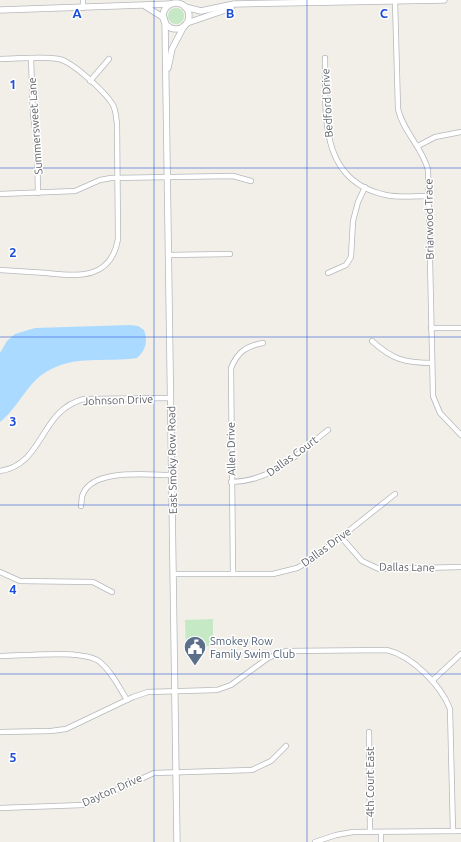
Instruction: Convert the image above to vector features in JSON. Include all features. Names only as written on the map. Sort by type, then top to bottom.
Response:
[{"type":"street","points":[[83,0],[83,8]]},
{"type":"street","points":[[0,10],[145,6],[177,3],[185,7],[201,11],[226,5],[444,0]]},
{"type":"street","name":"Briarwood Trace","points":[[395,1],[397,100],[400,116],[424,156],[428,170],[432,387],[436,405],[445,420],[461,435]]},
{"type":"street","points":[[166,78],[165,12],[171,4]]},
{"type":"street","points":[[145,6],[174,28],[217,11],[241,5]]},
{"type":"street","points":[[166,78],[172,49],[186,24],[189,13],[185,7]]},
{"type":"street","name":"Summersweet Lane","points":[[31,58],[33,114],[37,144],[38,193]]},
{"type":"street","name":"Bedford Drive","points":[[325,58],[326,128],[329,142],[338,164],[350,177],[377,193],[394,196],[429,196]]},
{"type":"street","points":[[0,59],[61,59],[72,65],[109,99],[116,113],[117,178],[116,247],[110,259],[102,267],[90,274],[78,275],[0,270]]},
{"type":"street","points":[[90,81],[109,59]]},
{"type":"street","name":"East Smoky Row Road","points":[[166,78],[177,842]]},
{"type":"street","points":[[418,146],[435,138],[461,132]]},
{"type":"street","points":[[0,194],[75,191],[100,180],[117,178],[234,176],[251,181]]},
{"type":"street","points":[[328,272],[346,265],[351,258],[353,220],[358,202],[365,187]]},
{"type":"street","points":[[169,255],[230,254]]},
{"type":"street","points":[[431,328],[461,328]]},
{"type":"street","points":[[372,341],[383,351],[397,359],[412,363],[432,363]]},
{"type":"street","name":"Allen Drive","points":[[233,574],[231,368],[241,351],[249,346],[263,343]]},
{"type":"street","name":"Johnson Drive","points":[[0,470],[10,468],[26,459],[34,450],[54,418],[76,401],[84,399],[171,398]]},
{"type":"street","name":"Dallas Court","points":[[231,482],[252,480],[271,473],[328,430]]},
{"type":"street","points":[[81,506],[82,494],[85,490],[103,478],[118,475],[172,475]]},
{"type":"street","name":"Dallas Drive","points":[[174,574],[285,572],[308,562],[395,494]]},
{"type":"street","name":"Dallas Lane","points":[[341,537],[362,561],[379,569],[461,567]]},
{"type":"street","points":[[0,572],[20,581],[90,581],[100,584],[112,592]]},
{"type":"street","points":[[0,732],[51,731],[66,729],[127,700],[148,692],[217,690],[242,677],[268,658],[286,651],[387,650],[402,654],[432,681],[442,692],[450,709],[453,831]]},
{"type":"street","points":[[432,681],[461,654]]},
{"type":"street","points":[[0,656],[75,655],[91,658],[100,662],[107,669],[127,700]]},
{"type":"street","name":"4th Court East","points":[[369,732],[370,832]]},
{"type":"street","name":"Dayton Drive","points":[[0,808],[83,805],[149,774],[252,770],[271,762],[286,746]]},
{"type":"street","points":[[315,842],[344,833],[461,831]]},
{"type":"street","points":[[381,832],[381,842]]},
{"type":"green space","points":[[176,8],[182,10],[184,16],[182,22],[176,24],[170,22],[168,16],[170,10]]},
{"type":"green space","points":[[213,619],[213,646],[186,646],[185,620]]},
{"type":"water","points":[[138,326],[144,330],[145,334],[146,342],[144,349],[137,358],[79,361],[57,366],[33,382],[12,410],[0,422],[0,353],[7,341],[15,334],[35,328]]},
{"type":"place","name":"Smokey Row Family Swim Club","points":[[195,666]]}]
